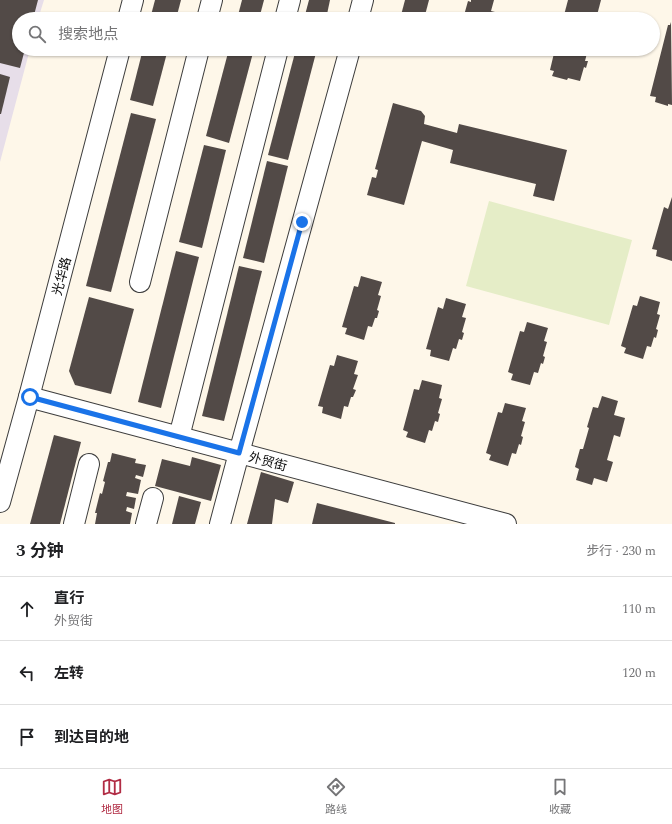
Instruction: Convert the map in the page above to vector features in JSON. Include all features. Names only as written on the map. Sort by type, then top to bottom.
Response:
[{"type":"street","points":[[130,12],[133,0]]},
{"type":"street","points":[[209,12],[212,0]]},
{"type":"street","points":[[287,12],[290,0]]},
{"type":"street","points":[[360,12],[363,0]]},
{"type":"street","name":"光华路","points":[[0,502],[30,397],[118,56]]},
{"type":"street","points":[[140,282],[197,56]]},
{"type":"street","points":[[179,437],[276,56]]},
{"type":"street","points":[[220,524],[348,56]]},
{"type":"street","name":"外贸街","points":[[30,397],[506,524]]},
{"type":"street","points":[[74,524],[89,464]]},
{"type":"street","points":[[146,524],[153,498]]},
{"type":"shaded area","points":[[0,0],[44,0],[40,12],[12,12],[12,56],[28,56],[0,162]]},
{"type":"green space","points":[[489,201],[632,240],[609,325],[466,286]]},
{"type":"building","points":[[0,0],[38,0],[35,12],[12,12],[12,56],[23,56],[20,68],[0,63]]},
{"type":"building","points":[[155,0],[181,0],[178,12],[152,12]]},
{"type":"building","points":[[242,0],[264,0],[261,12],[239,12]]},
{"type":"building","points":[[309,0],[330,0],[327,12],[306,12]]},
{"type":"building","points":[[405,0],[429,0],[426,12],[402,12]]},
{"type":"building","points":[[471,0],[494,0],[491,11],[495,12],[465,12],[468,1],[471,2]]},
{"type":"building","points":[[568,0],[601,0],[598,12],[565,12]]},
{"type":"building","points":[[671,22],[672,105],[668,104],[668,106],[655,102],[656,97],[650,96],[668,25],[670,25]]},
{"type":"building","points":[[141,56],[166,56],[153,106],[130,100]]},
{"type":"building","points":[[227,56],[252,56],[229,143],[206,136]]},
{"type":"building","points":[[294,56],[315,56],[288,160],[268,155]]},
{"type":"building","points":[[553,56],[586,56],[585,61],[588,61],[586,68],[584,67],[580,81],[568,78],[567,80],[552,76],[554,71],[550,70]]},
{"type":"building","points":[[0,74],[10,77],[1,114],[0,114]]},
{"type":"building","points":[[393,103],[421,111],[425,116],[424,124],[457,133],[459,124],[567,150],[554,201],[533,196],[536,184],[450,163],[453,150],[422,141],[404,205],[367,195],[372,177],[376,178],[378,170],[375,169]]},
{"type":"building","points":[[131,113],[156,119],[111,292],[86,286]]},
{"type":"building","points":[[204,145],[226,150],[202,248],[179,242]]},
{"type":"building","points":[[267,161],[288,166],[264,263],[243,258]]},
{"type":"building","points":[[672,197],[672,261],[656,256],[657,250],[652,249],[664,207],[668,209]]},
{"type":"building","points":[[176,251],[199,257],[161,408],[138,402]]},
{"type":"building","points":[[239,266],[262,271],[224,421],[202,416]]},
{"type":"building","points":[[361,276],[382,282],[378,295],[381,296],[377,310],[379,311],[377,318],[375,318],[372,327],[368,326],[364,340],[345,334],[347,328],[342,327],[354,286],[358,287]]},
{"type":"building","points":[[640,296],[660,302],[657,314],[660,315],[656,329],[658,330],[656,338],[654,337],[651,347],[647,346],[643,359],[624,353],[626,348],[621,346],[633,305],[637,306]]},
{"type":"building","points":[[89,297],[134,309],[111,394],[75,385],[69,371]]},
{"type":"building","points":[[446,298],[466,304],[462,317],[466,318],[462,332],[464,333],[462,340],[459,339],[456,349],[453,348],[449,361],[430,356],[431,350],[426,349],[438,307],[443,309]]},
{"type":"building","points":[[527,322],[548,328],[544,341],[547,342],[543,356],[545,357],[543,364],[541,363],[538,373],[534,372],[530,385],[511,380],[513,374],[508,372],[520,331],[524,332]]},
{"type":"building","points":[[337,355],[358,361],[354,374],[358,375],[353,389],[356,390],[353,397],[351,397],[348,407],[344,406],[341,419],[322,413],[323,407],[318,406],[330,365],[334,366]]},
{"type":"building","points":[[422,380],[442,385],[439,398],[442,399],[438,413],[440,414],[438,422],[435,421],[432,431],[429,430],[425,443],[406,437],[408,432],[403,430],[414,389],[419,390]]},
{"type":"building","points":[[602,396],[618,401],[614,415],[625,418],[620,437],[614,435],[607,460],[613,462],[607,482],[594,478],[592,485],[576,480],[579,469],[575,467],[580,449],[583,449],[589,428],[587,427],[593,407],[598,408]]},
{"type":"building","points":[[505,403],[526,408],[522,421],[525,422],[521,436],[523,437],[521,445],[519,444],[516,454],[512,453],[508,466],[489,460],[491,455],[486,453],[498,412],[502,413]]},
{"type":"building","points":[[54,435],[81,442],[60,524],[30,524]]},
{"type":"building","points":[[112,453],[136,459],[135,463],[146,465],[143,477],[136,475],[135,478],[141,480],[138,494],[127,492],[126,496],[136,498],[134,509],[127,507],[126,511],[132,513],[130,524],[95,524],[97,513],[95,513],[100,493],[102,494],[105,482],[103,481]]},
{"type":"building","points":[[192,457],[221,465],[211,501],[155,486],[162,459],[190,466]]},
{"type":"building","points":[[261,472],[294,482],[288,503],[275,499],[272,524],[247,524]]},
{"type":"building","points":[[179,496],[201,502],[195,524],[172,524]]},
{"type":"building","points":[[317,503],[395,523],[395,524],[312,524]]},
{"type":"route","points":[[30,397],[239,453],[302,222]]}]
